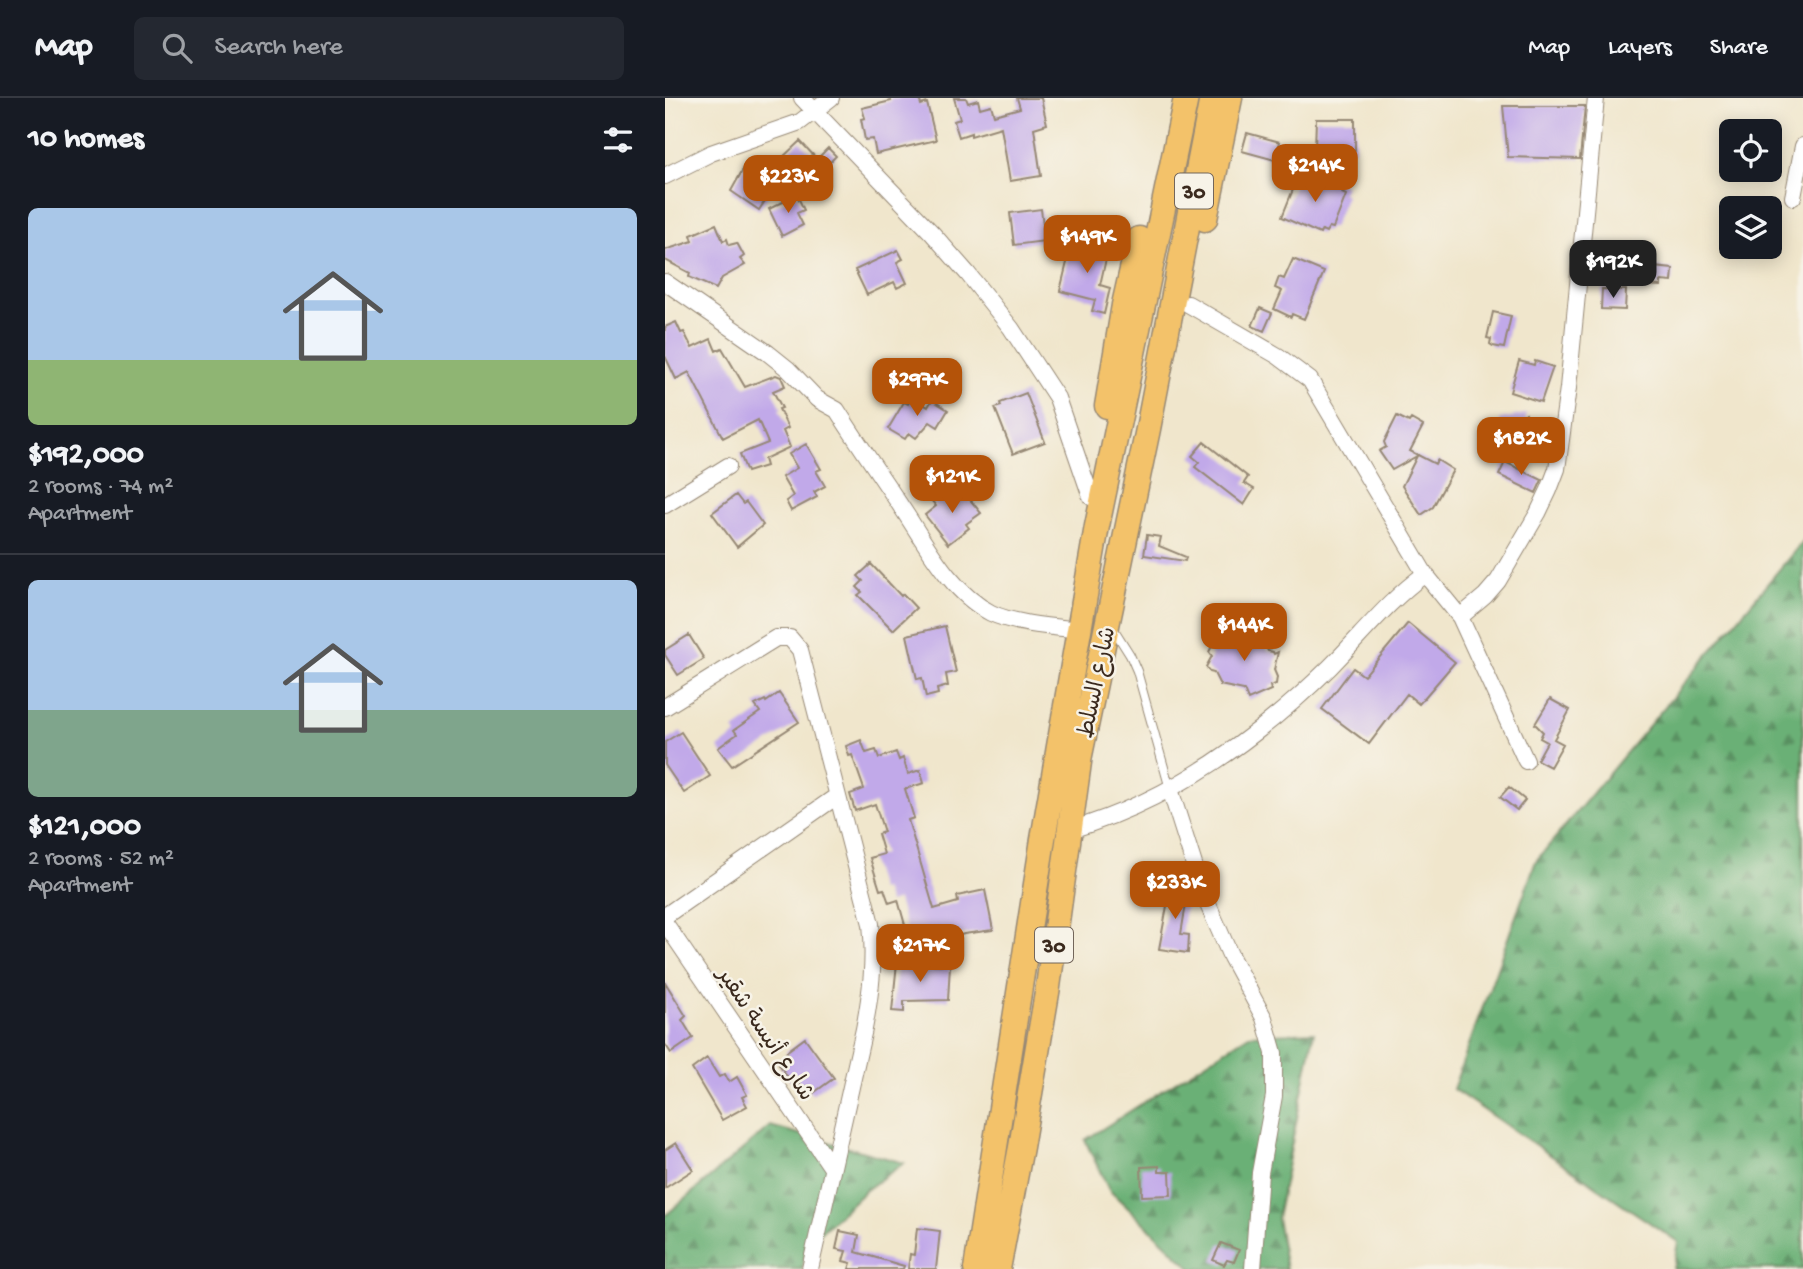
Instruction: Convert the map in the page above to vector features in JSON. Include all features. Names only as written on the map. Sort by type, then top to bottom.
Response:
[{"type":"main road","points":[[1082,620],[1079,566],[1124,305],[1169,98]]},
{"type":"main road","name":"شارع السلط","points":[[976,1269],[1097,526],[1186,98]]},
{"type":"main road","name":"30","points":[[1182,294],[1212,98]]},
{"type":"main road","points":[[1182,294],[1230,98]]},
{"type":"main road","name":"شارع السلط","points":[[998,1269],[1046,1001],[1080,755],[1126,538],[1159,456],[1182,294]]},
{"type":"street","points":[[801,98],[941,243],[1011,328],[1057,398],[1091,497]]},
{"type":"street","points":[[665,176],[711,153],[792,125],[815,112],[831,98]]},
{"type":"street","points":[[1460,617],[1498,581],[1538,513],[1557,469],[1568,388],[1597,98]]},
{"type":"street","points":[[1793,197],[1803,146]]},
{"type":"street","points":[[665,282],[768,353],[817,399],[837,410],[928,546],[966,596],[991,613],[1001,616],[1082,620]]},
{"type":"street","points":[[1182,294],[1294,366],[1310,380],[1425,574],[1460,617],[1526,761]]},
{"type":"street","points":[[669,496],[728,466]]},
{"type":"street","points":[[1070,830],[1103,820],[1170,789],[1222,758],[1275,717],[1333,664],[1384,608],[1425,574]]},
{"type":"street","points":[[665,707],[776,638],[790,638],[800,650],[871,924],[874,962],[864,1029],[810,1269]]},
{"type":"street","points":[[1170,789],[1203,893],[1231,957],[1264,1018],[1274,1053],[1274,1096],[1261,1173],[1253,1269]]},
{"type":"street","points":[[665,916],[838,796]]},
{"type":"street","name":"شارع أنيسة شقير","points":[[665,923],[832,1168]]},
{"type":"lane","points":[[1107,620],[1137,671],[1170,789]]},
{"type":"green space","points":[[1803,541],[1803,1269],[1673,1269],[1678,1242],[1453,1089],[1536,861]]},
{"type":"green space","points":[[1314,1032],[1277,1218],[1286,1269],[1192,1269],[1109,1190],[1085,1140],[1249,1035]]},
{"type":"green space","points":[[770,1126],[904,1163],[866,1190],[807,1245],[802,1269],[665,1269],[665,1216]]},
{"type":"building","points":[[890,98],[919,98],[921,105],[927,103],[936,140],[876,154],[873,139],[865,140],[862,108],[891,101]]},
{"type":"building","points":[[954,98],[966,98],[968,103],[978,100],[980,108],[991,105],[994,115],[1020,108],[1017,98],[1041,98],[1047,124],[1034,128],[1041,176],[1010,181],[1001,127],[959,137],[954,121],[960,119]]},
{"type":"building","points":[[1503,106],[1585,106],[1580,159],[1508,157]]},
{"type":"building","points":[[1316,119],[1355,119],[1355,150],[1315,149]]},
{"type":"building","points":[[1247,133],[1280,142],[1275,160],[1242,151]]},
{"type":"building","points":[[800,141],[817,159],[828,148],[836,156],[819,173],[822,187],[812,189],[782,158]]},
{"type":"building","points":[[746,164],[764,175],[759,182],[772,190],[759,210],[731,191]]},
{"type":"building","points":[[1320,176],[1346,186],[1342,193],[1346,195],[1333,228],[1329,227],[1326,232],[1322,230],[1320,234],[1282,217],[1298,177],[1316,185]]},
{"type":"building","points":[[797,195],[804,210],[797,213],[803,225],[782,236],[769,209]]},
{"type":"building","points":[[1041,209],[1045,241],[1014,245],[1010,213]]},
{"type":"building","points":[[716,224],[723,241],[727,239],[729,245],[737,243],[744,256],[740,259],[745,265],[722,278],[716,289],[689,277],[690,273],[665,260],[665,250],[693,241],[691,235]]},
{"type":"building","points":[[1072,242],[1108,250],[1100,285],[1110,288],[1104,314],[1092,311],[1095,300],[1060,291]]},
{"type":"building","points":[[898,250],[903,259],[897,262],[907,283],[897,288],[894,282],[867,295],[855,270]]},
{"type":"building","points":[[1293,259],[1324,272],[1304,319],[1292,314],[1291,317],[1274,309],[1282,291],[1275,288],[1279,277],[1284,279]]},
{"type":"building","points":[[1641,259],[1655,259],[1654,267],[1673,269],[1672,282],[1661,281],[1661,286],[1641,285]]},
{"type":"building","points":[[1602,289],[1626,290],[1625,310],[1601,309]]},
{"type":"building","points":[[1260,308],[1272,313],[1264,331],[1252,326]]},
{"type":"building","points":[[1493,312],[1511,316],[1504,348],[1493,346],[1490,344],[1491,339],[1487,338]]},
{"type":"building","points":[[676,322],[692,348],[711,339],[716,351],[722,348],[745,387],[776,375],[781,377],[785,386],[773,391],[782,408],[779,409],[788,428],[783,431],[790,447],[764,459],[766,466],[747,472],[740,454],[768,443],[758,420],[723,438],[689,372],[676,379],[665,356],[665,327]]},
{"type":"building","points":[[1519,361],[1534,365],[1535,361],[1553,367],[1541,402],[1510,392]]},
{"type":"building","points":[[1026,393],[1045,442],[1013,454],[995,408],[1001,406],[1000,403]]},
{"type":"building","points":[[912,397],[928,407],[932,400],[948,410],[938,427],[930,422],[916,438],[909,433],[905,439],[888,429],[904,402],[908,404]]},
{"type":"building","points":[[1526,414],[1526,424],[1542,424],[1543,455],[1508,457],[1515,443],[1502,444],[1500,419]]},
{"type":"building","points":[[1397,416],[1409,422],[1411,419],[1423,426],[1410,451],[1435,464],[1437,460],[1453,470],[1433,507],[1421,515],[1402,486],[1417,456],[1392,470],[1379,451],[1386,447],[1384,442]]},
{"type":"building","points":[[1204,442],[1248,477],[1244,483],[1254,489],[1244,505],[1195,467],[1199,462],[1192,456]]},
{"type":"building","points":[[806,444],[821,469],[816,471],[825,486],[814,492],[817,497],[791,511],[786,501],[793,496],[782,477],[797,468],[789,454]]},
{"type":"building","points":[[1505,462],[1542,480],[1536,493],[1499,475]]},
{"type":"building","points":[[942,491],[950,501],[963,491],[981,513],[966,524],[969,528],[948,544],[925,515],[936,506],[931,500]]},
{"type":"building","points":[[736,495],[743,504],[746,502],[763,525],[737,547],[712,513]]},
{"type":"building","points":[[1147,535],[1161,537],[1159,546],[1186,557],[1185,561],[1144,555]]},
{"type":"building","points":[[871,564],[916,608],[893,630],[858,595],[862,592],[857,587],[863,581],[858,576]]},
{"type":"building","points":[[1408,623],[1455,662],[1419,704],[1407,694],[1369,744],[1322,709],[1353,668],[1364,676]]},
{"type":"building","points":[[1241,625],[1257,630],[1268,651],[1274,654],[1278,652],[1274,670],[1276,684],[1270,686],[1271,690],[1248,700],[1244,690],[1220,685],[1214,673],[1206,667],[1212,656],[1209,652],[1212,646],[1220,644]]},
{"type":"building","points":[[945,626],[956,672],[946,674],[948,686],[937,689],[938,694],[926,697],[922,678],[917,679],[907,635]]},
{"type":"building","points":[[689,635],[704,659],[678,675],[665,655],[665,650]]},
{"type":"building","points":[[779,693],[799,722],[732,766],[718,748],[737,734],[734,730],[760,712],[755,705],[765,700],[766,702]]},
{"type":"building","points":[[1550,699],[1570,710],[1554,739],[1563,744],[1550,767],[1537,760],[1547,742],[1540,738],[1543,732],[1535,724]]},
{"type":"building","points":[[681,732],[710,776],[684,793],[665,765],[665,742]]},
{"type":"building","points":[[861,740],[866,753],[876,750],[879,758],[896,752],[899,760],[903,758],[908,774],[920,770],[924,783],[905,789],[914,818],[908,820],[934,909],[958,902],[957,896],[985,890],[993,930],[964,934],[912,950],[898,900],[889,903],[884,889],[880,890],[870,858],[884,854],[878,834],[884,832],[875,804],[855,811],[850,794],[864,789],[846,746]]},
{"type":"building","points":[[1509,787],[1525,800],[1517,810],[1500,797]]},
{"type":"building","points":[[1172,879],[1184,881],[1182,898],[1186,904],[1181,934],[1189,935],[1188,953],[1159,949]]},
{"type":"building","points":[[897,963],[950,965],[948,1000],[904,1001],[904,1012],[892,1011]]},
{"type":"building","points":[[665,982],[686,1016],[682,1020],[693,1038],[671,1053],[665,1044]]},
{"type":"building","points":[[805,1038],[834,1078],[812,1094],[807,1086],[803,1089],[796,1079],[791,1082],[779,1064],[790,1057],[786,1052]]},
{"type":"building","points":[[707,1058],[719,1077],[725,1074],[729,1082],[737,1077],[747,1095],[742,1097],[747,1106],[722,1120],[692,1069]]},
{"type":"building","points":[[676,1143],[693,1170],[665,1188],[665,1150]]},
{"type":"building","points":[[1159,1166],[1159,1172],[1170,1172],[1171,1195],[1142,1196],[1141,1167]]},
{"type":"building","points":[[917,1228],[940,1231],[936,1269],[908,1269],[910,1254],[914,1255]]},
{"type":"building","points":[[840,1231],[859,1235],[856,1252],[904,1266],[903,1269],[849,1269],[851,1263],[843,1261],[846,1251],[836,1249]]},
{"type":"building","points":[[1221,1243],[1239,1250],[1234,1262],[1227,1260],[1224,1265],[1213,1260]]}]
